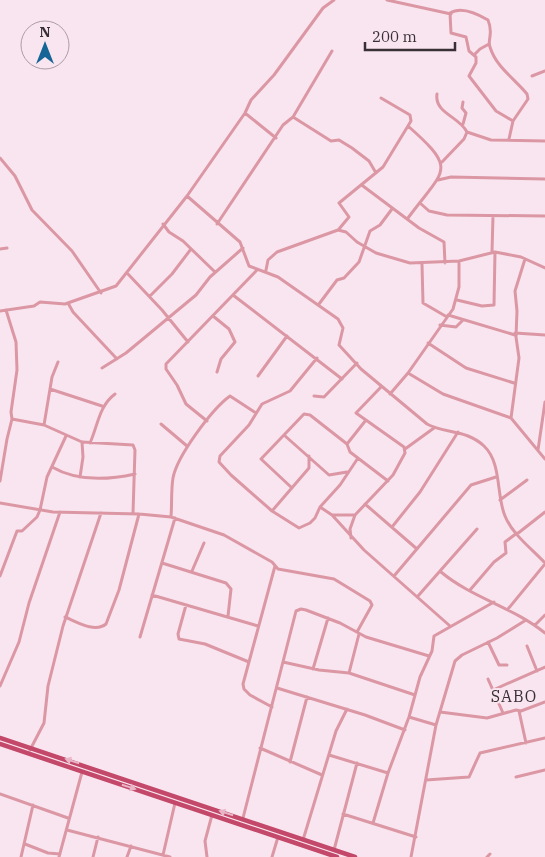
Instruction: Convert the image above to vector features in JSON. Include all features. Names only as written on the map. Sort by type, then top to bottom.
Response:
[{"type":"main road","points":[[0,738],[82,772],[278,837],[326,856],[337,857]]},
{"type":"main road","points":[[0,744],[30,750],[243,818],[355,857]]},
{"type":"street","points":[[0,310],[34,306],[40,302],[68,303],[101,293],[116,286],[128,274],[163,224],[187,196],[245,113],[251,100],[274,75],[323,8],[334,0]]},
{"type":"street","points":[[387,0],[451,14]]},
{"type":"street","points":[[475,54],[469,51],[466,37],[451,33],[451,14],[455,10],[461,10],[488,20],[492,31],[489,44],[500,67],[527,94],[528,100],[513,121],[509,139]]},
{"type":"street","points":[[475,54],[489,44]]},
{"type":"street","points":[[218,224],[261,157],[283,126],[293,117],[332,51]]},
{"type":"street","points":[[475,54],[476,63],[469,76],[496,111],[513,121]]},
{"type":"street","points":[[532,76],[545,71]]},
{"type":"street","points":[[437,94],[436,100],[440,108],[463,125],[467,132],[491,140],[545,141]]},
{"type":"street","points":[[266,270],[268,260],[277,252],[338,230],[349,217],[339,203],[363,186],[383,167],[408,126],[411,117],[381,98]]},
{"type":"street","points":[[463,102],[462,108],[466,114],[463,125]]},
{"type":"street","points":[[245,113],[276,138]]},
{"type":"street","points":[[293,117],[331,141],[338,139],[352,148],[369,161],[376,173]]},
{"type":"street","points":[[408,126],[434,149],[442,162],[441,174],[408,218]]},
{"type":"street","points":[[442,162],[464,139],[467,132]]},
{"type":"street","points":[[0,158],[18,180],[32,210],[72,251],[101,293]]},
{"type":"street","points":[[437,180],[451,177],[545,179]]},
{"type":"street","points":[[363,186],[392,209],[408,218],[424,232],[444,242],[445,262]]},
{"type":"street","points":[[187,196],[240,242],[249,266],[257,270],[266,270],[318,304],[341,324],[343,331],[339,345],[381,387],[434,428],[458,432],[484,446],[492,458],[505,516],[517,533],[545,564],[508,609]]},
{"type":"street","points":[[420,203],[434,213],[545,216]]},
{"type":"street","points":[[318,304],[337,280],[344,278],[359,262],[370,231],[380,224],[392,209]]},
{"type":"street","points":[[456,300],[482,306],[494,305],[493,216]]},
{"type":"street","points":[[163,224],[169,232],[215,272]]},
{"type":"street","points":[[338,230],[346,232],[365,247],[410,263],[459,261],[493,252],[525,259],[545,268]]},
{"type":"street","points":[[0,249],[7,248]]},
{"type":"street","points":[[102,368],[196,295],[215,272],[243,248]]},
{"type":"street","points":[[150,296],[172,274],[190,249]]},
{"type":"street","points":[[510,418],[514,383],[520,358],[516,334],[517,311],[514,291],[525,259]]},
{"type":"street","points":[[390,394],[408,373],[448,316],[456,300],[459,261]]},
{"type":"street","points":[[422,264],[424,303],[448,316],[463,320],[516,334],[545,335]]},
{"type":"street","points":[[207,421],[186,404],[177,385],[166,369],[166,364],[257,270]]},
{"type":"street","points":[[128,274],[150,296],[188,342]]},
{"type":"street","points":[[233,295],[342,379]]},
{"type":"street","points":[[68,303],[73,312],[116,359]]},
{"type":"street","points":[[0,481],[12,419],[11,412],[17,370],[16,342],[6,310]]},
{"type":"street","points":[[214,316],[229,329],[234,338],[233,346],[221,359],[217,372]]},
{"type":"street","points":[[440,325],[456,327],[463,320]]},
{"type":"street","points":[[258,376],[287,336]]},
{"type":"street","points":[[428,342],[466,368],[514,383]]},
{"type":"street","points":[[317,358],[290,391],[264,403],[218,459],[231,475],[272,511],[299,528],[310,523],[358,458]]},
{"type":"street","points":[[44,426],[48,398],[58,362]]},
{"type":"street","points":[[314,396],[324,397],[357,364]]},
{"type":"street","points":[[408,373],[443,394],[510,418],[545,459]]},
{"type":"street","points":[[381,387],[357,410],[357,414],[405,449]]},
{"type":"street","points":[[50,389],[102,406]]},
{"type":"street","points":[[48,398],[59,393]]},
{"type":"street","points":[[90,443],[100,419],[102,406],[115,394]]},
{"type":"street","points":[[140,637],[162,563],[173,517],[173,478],[180,456],[207,421],[230,396],[256,414]]},
{"type":"street","points":[[538,450],[545,402]]},
{"type":"street","points":[[292,488],[261,459],[304,414],[310,415],[347,444],[350,452],[388,481]]},
{"type":"street","points":[[12,419],[44,426],[82,442],[132,445],[135,450],[132,514]]},
{"type":"street","points":[[347,444],[366,420]]},
{"type":"street","points":[[160,424],[187,446]]},
{"type":"street","points":[[351,538],[350,529],[355,515],[388,481],[402,460],[405,449],[434,428]]},
{"type":"street","points":[[392,526],[420,492],[458,432]]},
{"type":"street","points":[[284,435],[330,475],[347,472]]},
{"type":"street","points":[[0,576],[17,531],[22,532],[37,517],[52,467],[66,436]]},
{"type":"street","points":[[80,477],[83,457],[82,442]]},
{"type":"street","points":[[0,449],[5,450]]},
{"type":"street","points":[[272,511],[309,468],[309,455]]},
{"type":"street","points":[[52,467],[63,473],[80,477],[110,478],[134,474]]},
{"type":"street","points":[[394,576],[471,484],[496,477]]},
{"type":"street","points":[[500,500],[527,480]]},
{"type":"street","points":[[0,503],[60,512],[173,517],[213,530],[276,565],[278,568],[295,574],[334,579],[370,601],[372,605],[358,633],[349,673]]},
{"type":"street","points":[[365,504],[417,548]]},
{"type":"street","points":[[320,507],[332,515],[351,538],[450,626]]},
{"type":"street","points":[[0,686],[20,642],[29,603],[60,512]]},
{"type":"street","points":[[470,590],[494,562],[506,553],[506,542],[545,512]]},
{"type":"street","points":[[30,750],[44,723],[48,686],[65,617],[101,513]]},
{"type":"street","points":[[65,617],[84,625],[98,628],[106,624],[119,590],[139,514]]},
{"type":"street","points":[[332,515],[355,515]]},
{"type":"street","points":[[418,596],[477,529]]},
{"type":"street","points":[[192,572],[204,543]]},
{"type":"street","points":[[162,563],[230,586],[228,616]]},
{"type":"street","points":[[272,707],[250,695],[244,688],[258,626],[276,565]]},
{"type":"street","points":[[441,572],[451,581],[508,609],[545,633]]},
{"type":"street","points":[[152,596],[258,626]]},
{"type":"street","points":[[373,823],[388,774],[405,730],[434,636],[494,602]]},
{"type":"street","points":[[186,605],[178,634],[179,639],[205,644],[249,662]]},
{"type":"street","points":[[243,818],[296,611],[306,610],[328,618],[358,633],[429,656]]},
{"type":"street","points":[[535,625],[545,615]]},
{"type":"street","points":[[313,669],[328,618]]},
{"type":"street","points":[[411,857],[436,725],[456,659],[526,620]]},
{"type":"street","points":[[488,642],[499,665],[507,665]]},
{"type":"street","points":[[527,646],[537,671]]},
{"type":"street","points":[[283,662],[313,669],[349,673],[415,695]]},
{"type":"street","points":[[493,690],[545,667]]},
{"type":"street","points":[[488,679],[504,713]]},
{"type":"street","points":[[276,688],[346,709],[405,730]]},
{"type":"street","points":[[290,762],[307,697]]},
{"type":"street","points":[[440,712],[483,719],[519,711],[545,702]]},
{"type":"street","points":[[303,840],[336,731],[346,709]]},
{"type":"street","points":[[519,711],[526,743]]},
{"type":"street","points":[[409,717],[436,725]]},
{"type":"street","points":[[426,780],[469,777],[480,753],[545,738]]},
{"type":"street","points":[[260,748],[322,775]]},
{"type":"street","points":[[329,755],[388,774]]},
{"type":"street","points":[[334,850],[357,764]]},
{"type":"street","points":[[516,777],[545,770]]},
{"type":"street","points":[[25,844],[59,856],[82,772]]},
{"type":"street","points":[[0,794],[68,818]]},
{"type":"street","points":[[163,855],[175,803]]},
{"type":"street","points":[[21,857],[25,844],[25,832],[33,805]]},
{"type":"street","points":[[343,814],[416,836]]},
{"type":"street","points":[[207,857],[205,840],[212,815]]},
{"type":"street","points":[[67,830],[170,857]]},
{"type":"street","points":[[93,857],[98,837]]},
{"type":"street","points":[[272,857],[278,837]]},
{"type":"street","points":[[128,857],[131,846]]},
{"type":"district","name":"SABO","points":[[514,696]]}]
